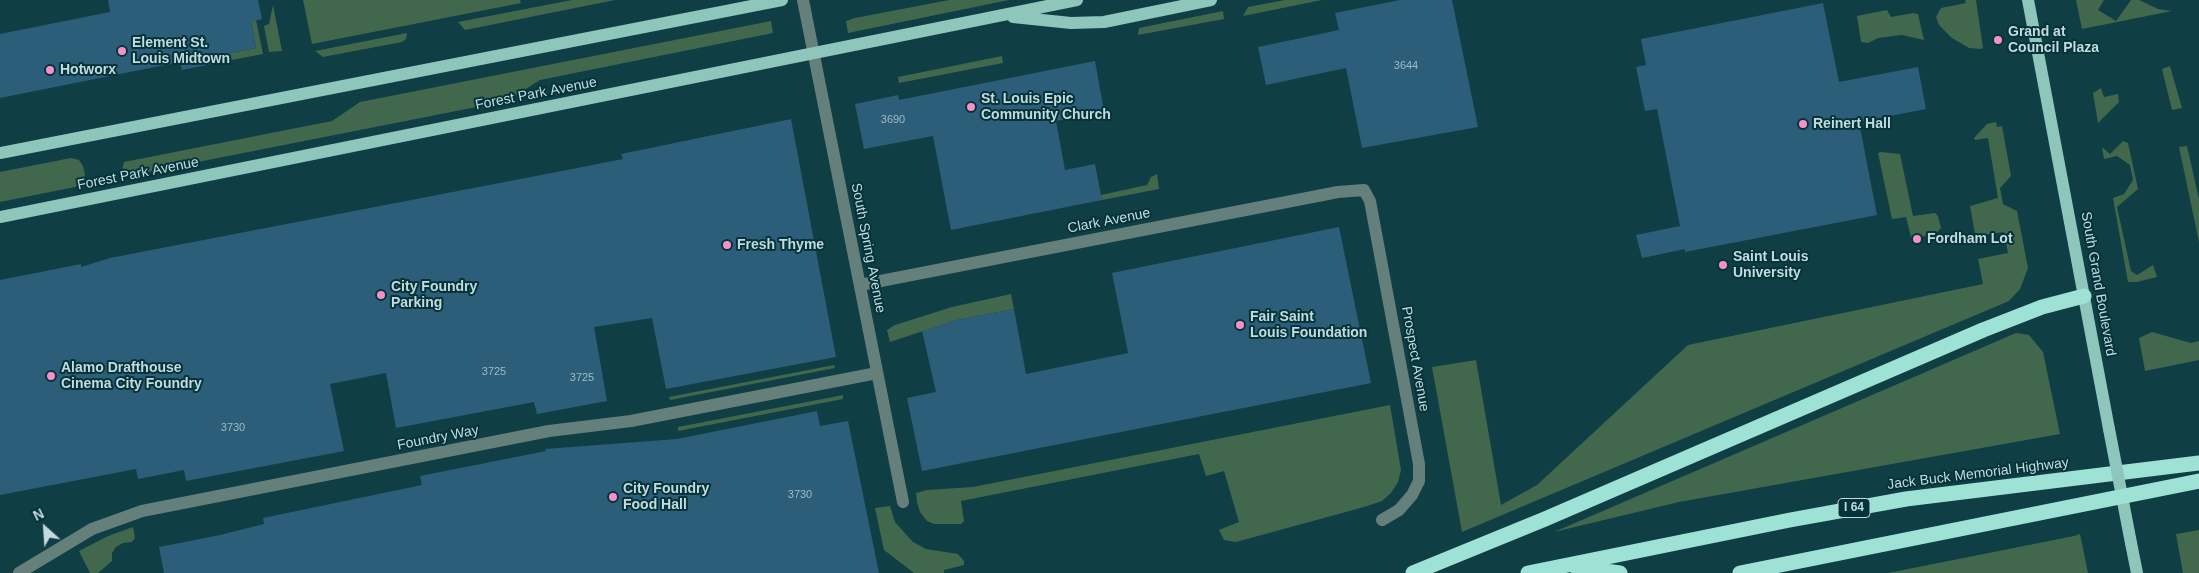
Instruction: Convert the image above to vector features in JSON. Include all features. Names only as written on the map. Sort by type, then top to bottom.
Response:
[{"type":"highway","points":[[1413,573],[1544,519],[2020,314],[2084,296]]},
{"type":"highway","name":"Jack Buck Memorial Highway","points":[[1528,573],[1906,499],[2199,463]]},
{"type":"highway","points":[[1740,573],[2199,481]]},
{"type":"highway","points":[[1562,565],[1620,573]]},
{"type":"main road","points":[[0,152],[782,0]]},
{"type":"main road","name":"Forest Park Avenue","points":[[0,218],[1006,16],[1077,0]]},
{"type":"main road","points":[[1006,16],[1035,20],[1104,22],[1211,0]]},
{"type":"main road","name":"South Grand Boulevard","points":[[2028,0],[2137,573]]},
{"type":"street","name":"South Spring Avenue","points":[[804,0],[903,502]]},
{"type":"street","name":"Clark Avenue","points":[[860,285],[1338,192],[1364,190]]},
{"type":"street","name":"Prospect Avenue","points":[[1364,190],[1370,201],[1419,464],[1419,481],[1412,495],[1399,510],[1382,520]]},
{"type":"street","name":"Foundry Way","points":[[19,573],[92,529],[142,511],[549,431],[631,422],[877,373]]},
{"type":"green space","points":[[303,0],[520,0],[521,3],[312,44]]},
{"type":"green space","points":[[572,0],[615,0],[465,30],[458,22]]},
{"type":"green space","points":[[949,0],[1009,0],[848,33],[846,21],[855,18]]},
{"type":"green space","points":[[1285,0],[1322,0],[1243,16],[1248,7]]},
{"type":"green space","points":[[1965,0],[1976,0],[1983,48],[1981,49],[1969,48],[1952,38],[1939,25],[1936,17],[1941,8],[1966,3]]},
{"type":"green space","points":[[2076,0],[2104,0],[2098,10],[2116,21],[2131,0],[2139,0],[2158,9],[2172,11],[2082,29]]},
{"type":"green space","points":[[273,5],[282,51],[269,52],[264,26],[269,24]]},
{"type":"green space","points":[[1887,10],[1891,17],[1913,13],[1918,14],[1924,40],[1902,35],[1878,38],[1868,43],[1861,42],[1857,16]]},
{"type":"green space","points":[[1223,11],[1224,19],[1138,35],[1139,28]]},
{"type":"green space","points":[[256,20],[263,54],[232,60],[230,53],[256,48],[251,21]]},
{"type":"green space","points":[[771,21],[773,33],[540,80],[507,101],[132,175],[126,175],[122,171],[124,162],[332,121],[360,102]]},
{"type":"green space","points":[[407,33],[406,39],[402,42],[323,57],[315,51]]},
{"type":"green space","points":[[1002,56],[1003,63],[899,83],[898,77]]},
{"type":"green space","points":[[2170,66],[2182,108],[2172,110],[2162,69]]},
{"type":"green space","points":[[2101,88],[2104,97],[2118,94],[2119,102],[2098,123],[2093,93]]},
{"type":"green space","points":[[1996,122],[1997,127],[2002,126],[2011,176],[2000,188],[2003,204],[2017,211],[2028,268],[2020,289],[2009,301],[1462,532],[1432,367],[1476,360],[1501,505],[1537,485],[1688,345],[1983,284],[1978,259],[2008,253],[2004,232],[1977,236],[1975,234],[1970,206],[1998,198],[1988,138],[1975,140],[1974,138],[1987,124]]},
{"type":"green space","points":[[2123,141],[2128,143],[2138,189],[2117,207],[2131,271],[2137,275],[2153,265],[2157,277],[2137,282],[2128,282],[2113,198],[2124,194],[2133,180],[2130,165],[2117,156],[2104,159],[2102,147],[2110,154]]},
{"type":"green space","points":[[2187,146],[2199,199],[2199,242],[2179,147]]},
{"type":"green space","points":[[1878,153],[1900,154],[1913,216],[1935,213],[1938,216],[1941,228],[1935,234],[1911,237],[1906,217],[1892,219]]},
{"type":"green space","points":[[71,158],[79,160],[85,175],[83,182],[75,187],[0,202],[0,172]]},
{"type":"green space","points":[[1157,174],[1159,189],[1102,200],[1101,195],[1147,185],[1151,177]]},
{"type":"green space","points":[[1011,294],[1014,309],[957,320],[890,342],[887,330],[895,325],[952,307]]},
{"type":"green space","points":[[2152,332],[2191,343],[2199,341],[2199,360],[2145,371],[2139,338]]},
{"type":"green space","points":[[2016,333],[2029,335],[2043,352],[2060,434],[1679,502],[1554,532]]},
{"type":"green space","points":[[834,365],[835,368],[670,400],[669,397]]},
{"type":"green space","points":[[843,395],[843,399],[678,431],[678,427]]},
{"type":"green space","points":[[1390,405],[1401,470],[1398,482],[1391,493],[1382,501],[1364,507],[1236,542],[1224,540],[1219,530],[1239,522],[1224,471],[1206,476],[1199,454],[961,501],[964,521],[961,524],[934,524],[927,521],[920,512],[917,502],[916,493],[927,490],[973,487]]},
{"type":"green space","points":[[890,506],[895,522],[913,542],[926,549],[958,554],[964,561],[964,565],[944,570],[944,573],[914,573],[884,550],[875,508]]},
{"type":"green space","points":[[133,527],[135,538],[132,542],[123,543],[116,547],[112,553],[112,561],[98,573],[90,573],[79,551],[108,536]]},
{"type":"green space","points":[[2199,530],[2199,573],[2183,573],[2176,534]]},
{"type":"green space","points":[[2080,534],[2088,573],[1888,573],[2074,536]]},
{"type":"building","name":"Element St. Louis Midtown","points":[[108,0],[258,0],[262,19],[251,22],[256,48],[230,53],[232,60],[182,70],[180,62],[0,98],[0,34],[110,12]]},
{"type":"building","points":[[1400,0],[1452,0],[1478,127],[1362,148],[1346,68],[1266,85],[1258,47],[1339,30],[1335,13]]},
{"type":"building","name":"Reinert Hall","points":[[1823,3],[1839,82],[1918,67],[1926,109],[1859,122],[1877,215],[1685,252],[1685,249],[1642,258],[1636,235],[1680,226],[1657,109],[1645,111],[1636,67],[1646,65],[1641,39]]},
{"type":"building","points":[[1095,61],[1104,111],[1056,121],[1065,170],[1095,164],[1102,200],[951,230],[933,136],[864,149],[855,104],[898,95],[899,100]]},
{"type":"building","points":[[791,119],[836,357],[666,389],[652,318],[594,327],[607,401],[537,414],[534,402],[396,428],[386,373],[330,384],[344,451],[186,481],[184,470],[138,479],[136,469],[0,495],[0,280],[81,264],[81,267],[110,258],[623,159],[621,154]]},
{"type":"building","name":"Fair Saint Louis Foundation","points":[[1339,227],[1371,383],[922,471],[907,398],[936,392],[922,331],[957,320],[1014,309],[1026,374],[1128,353],[1112,273]]},
{"type":"building","name":"City Foundry Food Hall","points":[[817,411],[820,426],[848,421],[879,573],[164,573],[159,547],[264,524],[263,518],[422,485],[420,476],[546,451],[545,449],[677,439]]},
{"type":"place","name":"Grand at Council Plaza","points":[[1998,40]]},
{"type":"place","name":"Element St. Louis Midtown","points":[[122,51]]},
{"type":"place","name":"Hotworx","points":[[50,70]]},
{"type":"place","name":"St. Louis Epic Community Church","points":[[971,107]]},
{"type":"place","name":"Reinert Hall","points":[[1803,124]]},
{"type":"place","name":"Fordham Lot","points":[[1917,239]]},
{"type":"place","name":"Fresh Thyme","points":[[727,245]]},
{"type":"place","name":"Saint Louis University","points":[[1723,265]]},
{"type":"place","name":"City Foundry Parking","points":[[381,295]]},
{"type":"place","name":"Fair Saint Louis Foundation","points":[[1240,325]]},
{"type":"place","name":"Alamo Drafthouse Cinema City Foundry","points":[[51,376]]},
{"type":"place","name":"City Foundry Food Hall","points":[[613,497]]}]
